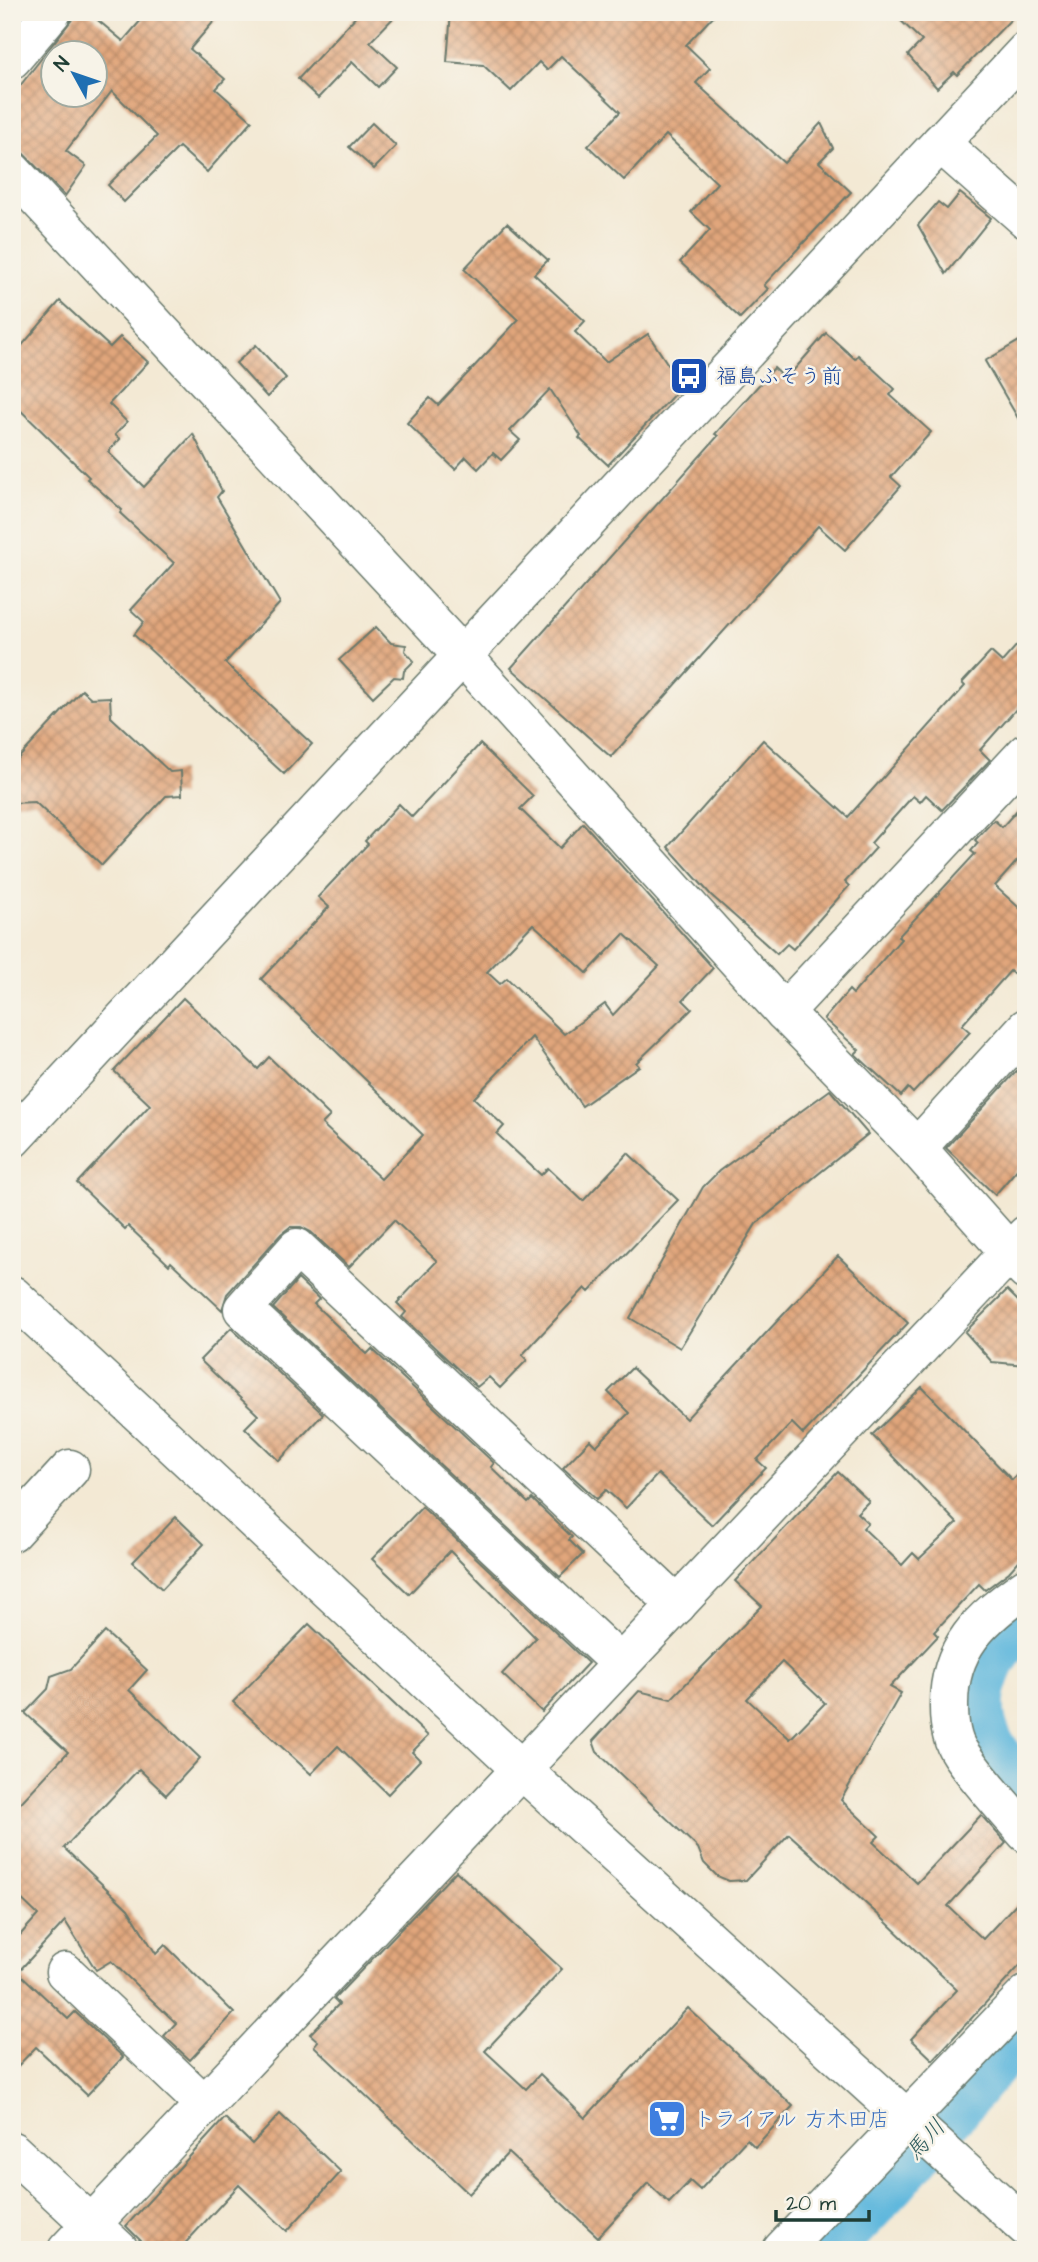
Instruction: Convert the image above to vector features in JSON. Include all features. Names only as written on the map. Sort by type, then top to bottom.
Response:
[{"type":"street","points":[[12,59],[52,12]]},
{"type":"street","points":[[12,1139],[461,654],[1026,51]]},
{"type":"street","points":[[940,143],[1026,219]]},
{"type":"street","points":[[12,171],[461,654],[784,1012],[1020,1253],[677,1605],[79,2237]]},
{"type":"street","points":[[784,1012],[1026,752]]},
{"type":"street","points":[[917,1147],[1026,1028]]},
{"type":"street","points":[[621,1664],[243,1309],[297,1248],[677,1605]]},
{"type":"street","points":[[12,1295],[522,1770],[1026,2227]]},
{"type":"street","points":[[12,1532],[70,1469]]},
{"type":"street","points":[[1026,1587],[998,1606],[976,1630],[956,1657],[948,1681],[949,1725],[959,1752],[1026,1833]]},
{"type":"street","points":[[65,1972],[204,2104]]},
{"type":"street","points":[[782,2250],[909,2123],[1026,1995]]},
{"type":"street","points":[[12,2151],[79,2237],[119,2250]]},
{"type":"building","points":[[78,12],[88,12],[123,41],[148,12],[222,12],[190,49],[225,79],[216,89],[252,121],[207,172],[179,147],[124,202],[108,185],[157,136],[112,91],[108,96],[108,38],[58,38]]},
{"type":"building","points":[[360,12],[399,12],[370,42],[397,67],[378,87],[352,62],[318,98],[298,79]]},
{"type":"building","points":[[451,12],[717,12],[686,45],[710,68],[696,83],[784,163],[821,123],[833,148],[819,162],[851,192],[764,285],[768,289],[740,318],[680,262],[710,230],[691,212],[717,183],[666,135],[624,180],[588,146],[620,112],[561,56],[547,70],[539,62],[511,91],[483,65],[447,62]]},
{"type":"building","points":[[892,12],[1018,12],[957,75],[954,72],[937,88],[908,55],[922,41]]},
{"type":"building","points":[[38,63],[38,108],[99,108],[66,151],[86,166],[65,196],[12,142],[12,96]]},
{"type":"building","points":[[372,123],[396,146],[374,169],[349,147]]},
{"type":"building","points":[[960,193],[991,218],[946,274],[918,225],[938,202],[947,209]]},
{"type":"building","points":[[507,223],[548,260],[534,274],[585,321],[575,332],[606,362],[648,334],[682,386],[608,465],[579,438],[581,436],[550,389],[510,431],[520,440],[501,460],[493,453],[478,469],[466,457],[455,469],[407,423],[430,398],[438,405],[518,320],[464,269]]},
{"type":"building","points":[[60,301],[110,347],[120,337],[148,362],[109,404],[127,422],[115,435],[120,439],[108,452],[144,487],[193,434],[222,491],[217,497],[280,603],[225,663],[312,744],[284,774],[134,635],[144,622],[131,610],[174,563],[120,513],[122,510],[87,479],[89,477],[12,402],[12,357]]},
{"type":"building","points":[[826,333],[855,359],[858,355],[895,389],[890,395],[931,432],[891,477],[901,486],[845,550],[818,526],[611,757],[511,668],[718,436],[715,434],[774,368],[786,379]]},
{"type":"building","points":[[1026,337],[1026,432],[985,361]]},
{"type":"building","points":[[256,345],[286,378],[267,397],[236,363]]},
{"type":"building","points":[[376,627],[391,643],[406,645],[405,651],[414,661],[404,671],[403,678],[394,677],[373,697],[339,660]]},
{"type":"building","points":[[1026,635],[1026,698],[980,750],[990,760],[942,810],[926,795],[920,802],[913,796],[871,843],[876,848],[845,882],[849,886],[793,949],[787,944],[777,954],[711,895],[668,847],[763,740],[848,817],[965,686],[962,683],[991,652],[1002,662]]},
{"type":"building","points":[[82,690],[91,698],[110,697],[111,717],[170,772],[181,771],[182,795],[166,796],[102,865],[35,802],[12,803],[12,765]]},
{"type":"building","points":[[480,744],[533,796],[520,809],[560,848],[583,823],[713,968],[683,1000],[692,1009],[636,1063],[639,1066],[582,1106],[532,1037],[474,1098],[504,1126],[497,1134],[541,1175],[548,1168],[583,1201],[628,1153],[678,1200],[589,1292],[585,1288],[522,1355],[527,1360],[500,1388],[489,1377],[477,1387],[402,1317],[406,1312],[397,1303],[437,1261],[394,1220],[349,1267],[311,1232],[301,1227],[290,1227],[227,1294],[222,1310],[128,1226],[125,1229],[77,1183],[150,1105],[114,1071],[183,998],[258,1069],[269,1057],[330,1116],[322,1124],[381,1179],[423,1135],[261,979],[329,907],[318,897],[368,844],[365,841],[399,804],[412,817]],"holes":[[[533,924],[587,973],[624,934],[659,966],[613,1015],[605,1004],[564,1034],[507,978],[500,984],[487,972]]]},
{"type":"building","points":[[1026,800],[1026,851],[995,886],[1026,914],[1026,959],[1013,974],[1010,971],[962,1025],[970,1032],[913,1093],[908,1088],[901,1096],[855,1054],[859,1050],[824,1019],[849,990],[853,994],[901,939],[898,937],[975,854],[971,851],[978,843],[975,840],[994,820],[1002,827]]},
{"type":"building","points":[[1026,1061],[1026,1159],[995,1195],[946,1148]]},
{"type":"building","points":[[830,1090],[868,1134],[756,1224],[680,1348],[630,1318],[703,1187],[719,1171]]},
{"type":"building","points":[[838,1256],[908,1323],[803,1434],[792,1423],[757,1460],[766,1468],[712,1525],[658,1474],[626,1508],[606,1490],[597,1499],[563,1468],[590,1440],[596,1446],[629,1413],[608,1392],[632,1368],[686,1419]]},
{"type":"building","points":[[298,1279],[319,1299],[314,1304],[367,1354],[372,1349],[494,1463],[491,1467],[528,1503],[532,1499],[572,1537],[569,1540],[583,1554],[560,1577],[273,1308]]},
{"type":"building","points":[[1007,1290],[1026,1309],[1026,1365],[992,1362],[965,1332]]},
{"type":"building","points":[[231,1328],[323,1414],[279,1461],[245,1428],[258,1415],[200,1360]]},
{"type":"building","points":[[922,1387],[1012,1480],[1026,1466],[1026,1553],[1009,1572],[985,1590],[979,1584],[934,1632],[938,1636],[890,1687],[901,1693],[841,1800],[879,1836],[873,1842],[917,1883],[981,1815],[1006,1843],[948,1906],[983,1939],[1026,1893],[1026,1959],[933,2060],[911,2039],[957,1990],[884,1920],[789,1834],[746,1880],[729,1881],[717,1876],[704,1863],[698,1848],[597,1752],[593,1741],[639,1691],[671,1699],[762,1606],[735,1581],[838,1472],[869,1501],[857,1513],[868,1523],[863,1528],[902,1565],[913,1553],[919,1559],[957,1523],[872,1435]],"holes":[[[782,1662],[825,1703],[790,1739],[747,1699]]]},
{"type":"building","points":[[422,1507],[588,1663],[542,1712],[502,1674],[536,1638],[450,1551],[409,1594],[372,1559]]},
{"type":"building","points":[[176,1517],[204,1544],[162,1589],[133,1562]]},
{"type":"building","points":[[309,1624],[428,1736],[412,1752],[420,1760],[388,1794],[338,1746],[311,1774],[233,1702]]},
{"type":"building","points":[[105,1632],[147,1670],[129,1690],[200,1758],[166,1795],[139,1769],[64,1848],[128,1909],[156,1954],[165,1945],[234,2013],[190,2060],[164,2036],[176,2023],[111,1961],[96,1970],[65,1921],[18,1972],[68,2019],[75,2012],[123,2057],[87,2095],[36,2047],[12,2072],[12,1944],[38,1915],[12,1890],[12,1812],[68,1752],[25,1713],[48,1689],[51,1676],[71,1669]]},
{"type":"building","points":[[456,1871],[562,1969],[485,2051],[526,2089],[540,2074],[585,2118],[688,2008],[793,2106],[755,2147],[747,2139],[700,2190],[690,2181],[669,2203],[648,2183],[598,2237],[508,2153],[469,2194],[314,2046],[318,2041],[310,2034],[339,2004],[334,1999]]},
{"type":"building","points":[[280,2114],[341,2172],[287,2231],[239,2185],[179,2250],[150,2250],[126,2226],[225,2118],[252,2144]]},
{"type":"waterway","name":"馬川","points":[[1026,1617],[1000,1642],[990,1658],[978,1691],[977,1708],[979,1726],[986,1744],[1026,1795]]},
{"type":"waterway","name":"馬川","points":[[824,2250],[890,2181],[1000,2051],[1026,2028]]},
{"type":"place","name":"福島ふそう前","points":[[689,376]]},
{"type":"place","name":"トライアル 方木田店","points":[[667,2119]]}]
